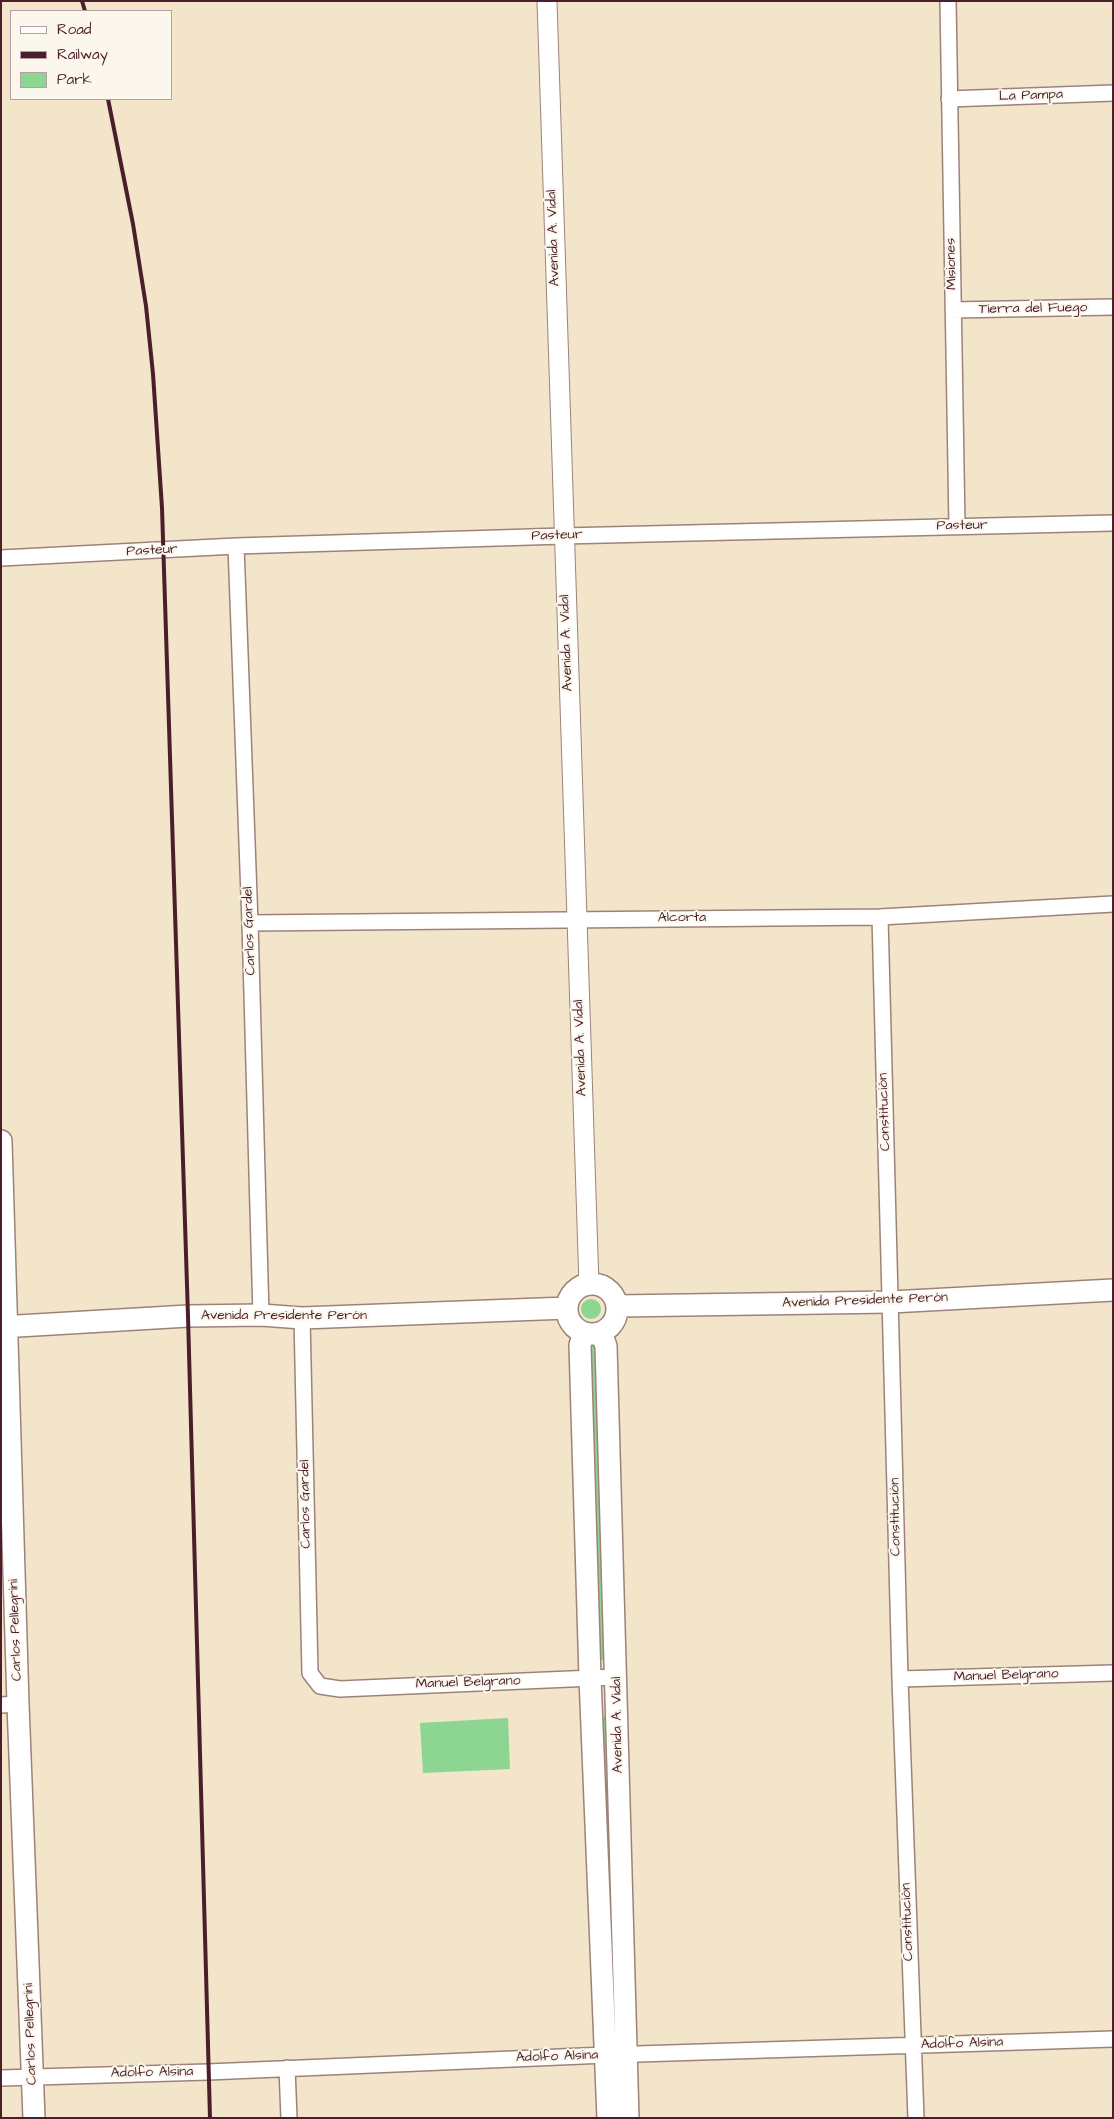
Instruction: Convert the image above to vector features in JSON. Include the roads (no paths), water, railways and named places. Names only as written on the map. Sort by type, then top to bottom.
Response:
[{"type":"main road","name":"Carlos Pellegrini","points":[[1,1141],[10,1704],[34,2118]]},
{"type":"main road","points":[[589,1285],[602,1286],[612,1294],[617,1306],[614,1322],[608,1328],[593,1333],[573,1326],[567,1308],[574,1292],[581,1287],[589,1285]]},
{"type":"main road","name":"Avenida Presidente Perón","points":[[617,1306],[891,1302],[1113,1290]]},
{"type":"main road","name":"Avenida Presidente Perón","points":[[4,1327],[188,1316],[261,1315],[302,1318],[567,1308]]},
{"type":"main road","name":"Avenida A. Vidal","points":[[608,2118],[616,2055],[616,1677],[606,1346],[593,1333],[580,1345],[590,1678],[616,2055],[628,2118]]},
{"type":"street","name":"Avenida A. Vidal","points":[[547,1],[589,1285]]},
{"type":"street","name":"Misiones","points":[[948,1],[957,526]]},
{"type":"street","name":"La Pampa","points":[[950,99],[1113,93]]},
{"type":"street","name":"Tierra del Fuego","points":[[953,310],[1113,307]]},
{"type":"street","name":"Pasteur","points":[[1,558],[236,546],[1113,523]]},
{"type":"street","name":"Carlos Gardel","points":[[236,546],[250,923],[261,1315]]},
{"type":"street","name":"Alcorta","points":[[250,923],[880,916],[1113,904]]},
{"type":"street","name":"Constitución","points":[[880,916],[900,1679],[916,2118]]},
{"type":"street","name":"Carlos Gardel","points":[[302,1318],[310,1674],[320,1686]]},
{"type":"street","name":"Manuel Belgrano","points":[[900,1679],[1113,1673]]},
{"type":"street","name":"Manuel Belgrano","points":[[320,1686],[340,1689],[616,1677]]},
{"type":"street","name":"Adolfo Alsina","points":[[1,2078],[1113,2039]]},
{"type":"street","points":[[288,2068],[289,2118]]},
{"type":"railway","points":[[82,1],[85,10]]},
{"type":"railway","points":[[108,100],[133,224],[146,306],[153,374],[162,508],[188,1316],[210,2118]]}]
